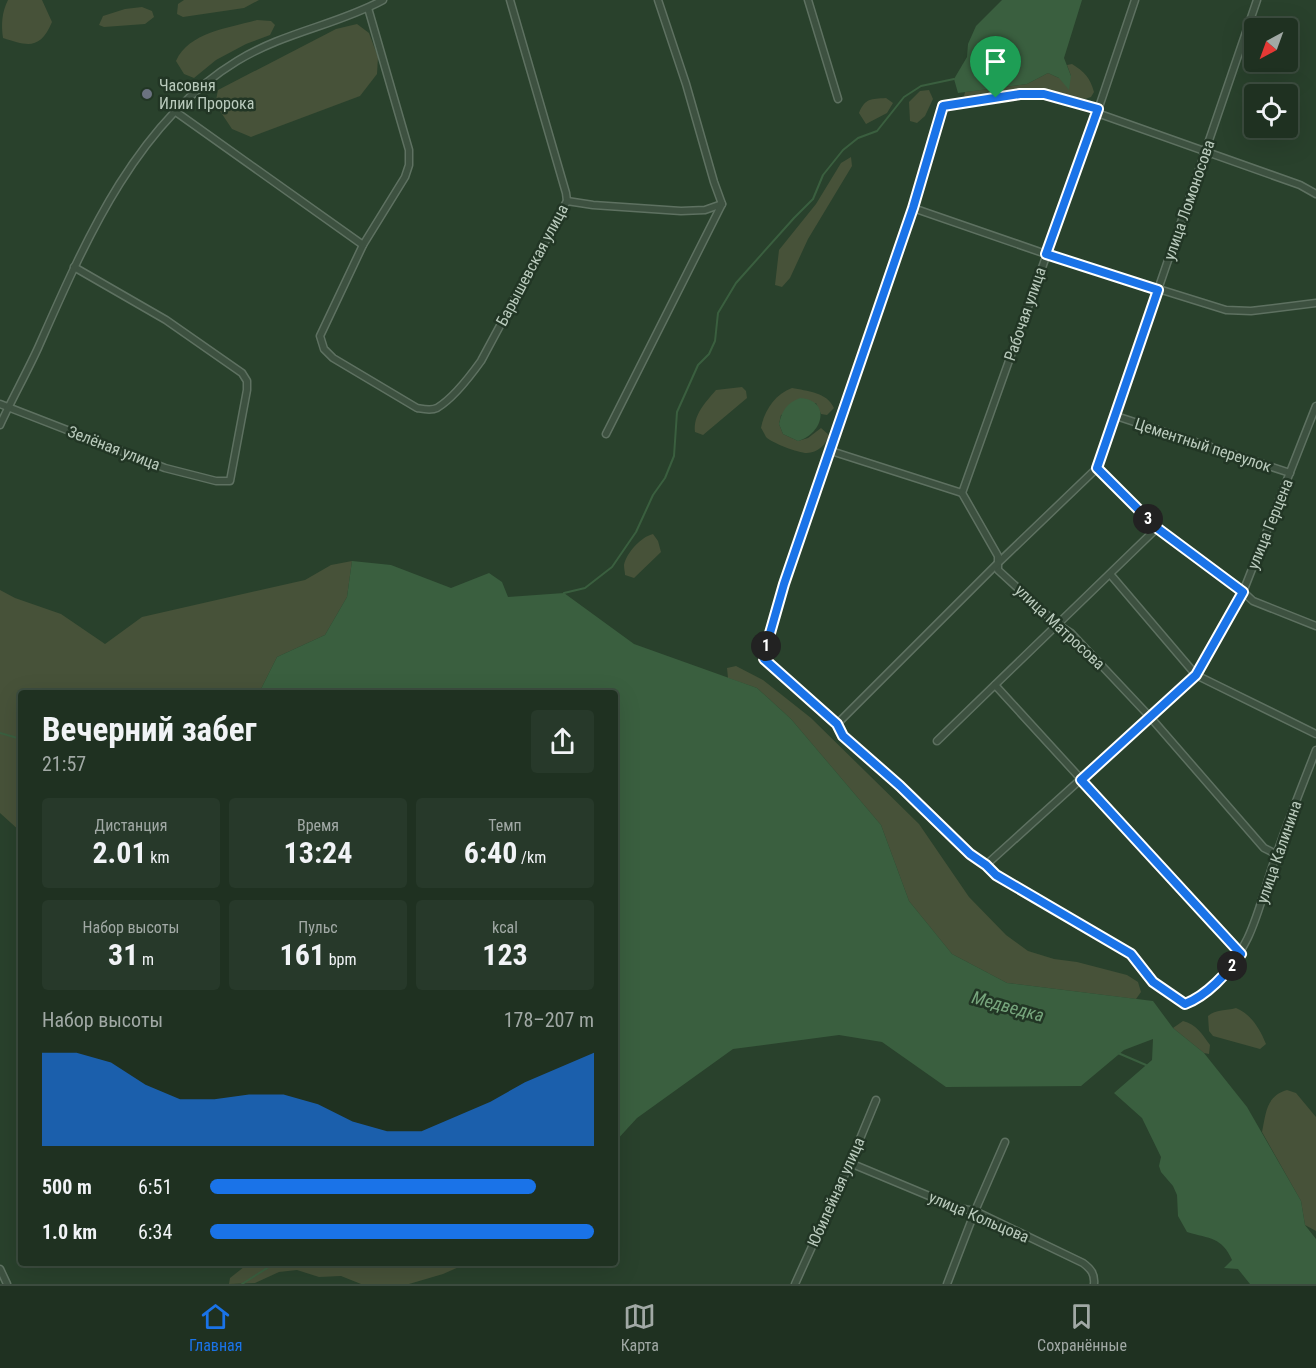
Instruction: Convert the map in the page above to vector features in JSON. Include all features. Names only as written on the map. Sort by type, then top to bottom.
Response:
[{"type":"street","points":[[0,425],[32,361],[90,233],[112,196],[155,134],[209,80],[247,54],[289,35],[368,8],[383,0]]},
{"type":"street","name":"Барышевская улица","points":[[363,245],[320,336],[324,349],[333,358],[417,408],[436,409],[468,379],[481,361],[567,201],[510,0]]},
{"type":"street","points":[[606,434],[722,204],[658,0]]},
{"type":"street","points":[[808,0],[837,99]]},
{"type":"street","name":"Рабочая улица","points":[[962,493],[1098,111],[1135,0]]},
{"type":"street","name":"улица Ломоносова","points":[[1097,468],[1257,0]]},
{"type":"street","points":[[176,112],[363,245],[405,177],[409,165],[409,150],[368,8]]},
{"type":"street","points":[[986,865],[970,854],[900,786],[843,736],[837,724],[764,659],[784,584],[913,208],[943,106],[1020,94],[1044,94],[1098,111],[1206,153],[1300,185],[1316,194]]},
{"type":"street","points":[[567,201],[681,211],[705,210],[722,204]]},
{"type":"street","points":[[913,208],[1046,254],[1236,312],[1316,303]]},
{"type":"street","name":"Зелёная улица","points":[[0,404],[165,468],[216,482],[230,482],[247,390],[247,381],[242,373],[166,320],[74,267]]},
{"type":"street","name":"улица Герцена","points":[[986,865],[1196,675],[1243,592],[1316,406]]},
{"type":"street","name":"Цементный переулок","points":[[1116,416],[1290,473]]},
{"type":"street","points":[[831,451],[962,493]]},
{"type":"street","points":[[837,724],[1097,468],[1157,528],[1253,601],[1316,626]]},
{"type":"street","name":"улица Матросова","points":[[962,493],[998,556],[998,570],[1057,624],[1071,633],[1151,718],[1264,848],[1276,855]]},
{"type":"street","points":[[937,741],[1157,528]]},
{"type":"street","points":[[1110,574],[1196,675],[1316,734]]},
{"type":"street","points":[[995,685],[1241,954]]},
{"type":"street","name":"улица Калинина","points":[[986,865],[996,875],[1131,954],[1153,982],[1185,1004],[1207,991],[1228,971],[1250,938],[1276,855],[1316,750]]},
{"type":"street","name":"Юбилейная улица","points":[[795,1284],[876,1100]]},
{"type":"street","points":[[947,1284],[1005,1142]]},
{"type":"street","name":"улица Кольцова","points":[[850,1162],[958,1208],[975,1211],[1083,1263],[1091,1270],[1095,1278],[1094,1284]]},
{"type":"street","points":[[0,1269],[7,1284]]},
{"type":"shaded area","points":[[8,0],[42,0],[52,22],[43,37],[32,44],[3,38],[2,18]]},
{"type":"shaded area","points":[[184,0],[259,0],[244,8],[183,17],[177,14],[178,4]]},
{"type":"shaded area","points":[[142,7],[152,11],[154,17],[145,24],[104,27],[99,25],[103,16],[125,9]]},
{"type":"shaded area","points":[[257,20],[271,21],[275,25],[270,35],[246,44],[216,60],[194,78],[184,74],[176,61],[190,43],[222,29]]},
{"type":"shaded area","points":[[357,24],[369,33],[378,57],[377,74],[360,96],[251,137],[232,129],[220,111],[216,100],[218,90],[336,29]]},
{"type":"shaded area","points":[[1072,64],[1089,79],[1094,92],[1091,97],[1085,99],[1049,90],[1032,89],[967,99],[964,96],[965,92],[1027,84],[1048,73],[1059,78],[1071,76],[1067,65]]},
{"type":"shaded area","points":[[929,90],[933,99],[925,116],[917,123],[910,121],[909,102],[920,91]]},
{"type":"shaded area","points":[[886,98],[893,103],[887,113],[866,124],[859,113],[864,104],[872,99]]},
{"type":"shaded area","points":[[851,157],[852,166],[808,239],[790,278],[782,287],[775,285],[779,250],[816,204],[841,163]]},
{"type":"shaded area","points":[[742,387],[746,391],[747,398],[703,435],[695,432],[698,415],[716,390]]},
{"type":"shaded area","points":[[792,388],[822,395],[834,408],[827,415],[821,414],[816,403],[781,415],[779,424],[783,434],[798,441],[808,438],[821,428],[829,435],[824,445],[818,450],[803,453],[779,445],[766,437],[761,428],[771,404],[780,394]]},
{"type":"shaded area","points":[[653,534],[661,552],[634,578],[625,575],[624,565],[631,550],[644,538]]},
{"type":"shaded area","points":[[352,561],[347,597],[325,635],[277,657],[260,690],[18,690],[18,829],[0,813],[0,590],[15,598],[61,614],[105,644],[142,617],[305,580],[331,565]]},
{"type":"shaded area","points":[[736,666],[763,680],[811,718],[919,824],[969,897],[1006,935],[1028,951],[1127,975],[1138,982],[1141,992],[1136,999],[1007,983],[952,954],[909,901],[881,825],[791,719],[757,688],[728,678],[727,668]]},
{"type":"shaded area","points":[[1236,1008],[1251,1018],[1258,1028],[1266,1044],[1260,1049],[1213,1036],[1209,1031],[1208,1016],[1218,1011]]},
{"type":"shaded area","points":[[1183,1021],[1192,1024],[1201,1033],[1210,1045],[1209,1054],[1204,1053],[1173,1028]]},
{"type":"shaded area","points":[[1287,1090],[1296,1093],[1316,1117],[1316,1231],[1305,1225],[1301,1201],[1262,1132],[1268,1106],[1275,1096]]},
{"type":"shaded area","points":[[245,1266],[461,1266],[409,1284],[361,1284],[341,1276],[319,1277],[297,1270],[279,1272],[255,1283],[229,1284],[230,1278]]},
{"type":"water","points":[[1002,0],[1082,0],[1064,58],[1071,76],[1069,90],[1059,78],[1048,73],[1027,84],[958,93],[954,79],[967,57],[968,44],[976,26]]},
{"type":"water","points":[[800,398],[816,404],[820,410],[820,417],[814,431],[798,441],[783,434],[779,424],[786,408]]},
{"type":"water","points":[[352,561],[391,565],[451,588],[489,573],[502,582],[508,597],[564,593],[634,644],[757,688],[791,719],[881,825],[909,901],[952,954],[1007,983],[1153,1001],[1173,1028],[1204,1053],[1247,1107],[1301,1201],[1305,1225],[1316,1239],[1316,1284],[1250,1284],[1238,1269],[1224,1268],[1232,1260],[1224,1247],[1214,1240],[1187,1232],[1178,1216],[1177,1195],[1173,1186],[1161,1172],[1159,1166],[1161,1157],[1142,1118],[1114,1093],[1152,1060],[1153,1039],[1124,1050],[1081,1086],[946,1087],[882,1042],[839,1035],[733,1049],[637,1118],[618,1139],[618,690],[260,690],[277,657],[325,635],[347,597]]},
{"type":"waterway","points":[[564,596],[564,593],[585,588],[612,567],[636,532],[674,456],[677,412],[698,365],[709,354],[715,341],[718,313],[736,283],[813,199],[823,175],[843,150],[858,138],[877,131],[904,97],[921,86],[954,79]]},
{"type":"waterway","name":"Медведка","points":[[0,733],[18,738]]},
{"type":"waterway","name":"Медведка","points":[[1118,1053],[1146,1065]]},
{"type":"waterway","points":[[242,1284],[270,1266]]},
{"type":"place","name":"Часовня Илии Пророка","points":[[147,94]]},
{"type":"route","points":[[1020,94],[1044,94],[1098,109],[1046,254],[1158,290],[1097,468],[1157,528],[1243,592],[1206,661],[1196,675],[1081,780],[1241,954],[1228,971],[1207,991],[1185,1004],[1153,982],[1131,954],[996,875],[970,854],[900,786],[843,736],[837,724],[764,659],[784,584],[913,208],[943,106],[996,98],[1020,94]]}]
